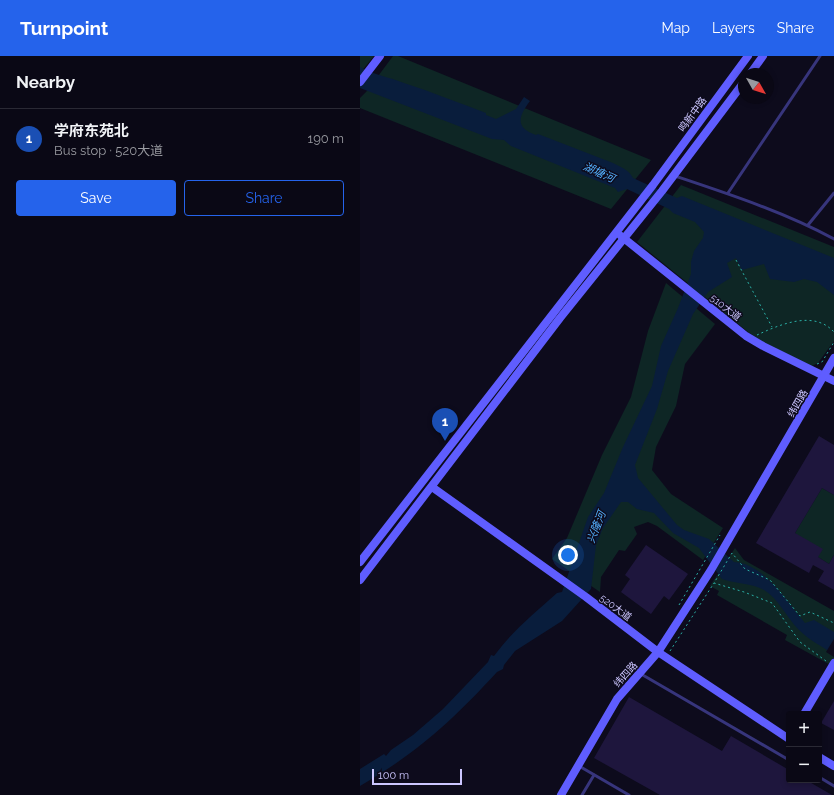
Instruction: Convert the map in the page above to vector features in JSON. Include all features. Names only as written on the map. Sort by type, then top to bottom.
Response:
[{"type":"street","points":[[360,82],[380,56]]},
{"type":"street","name":"鸣新中路","points":[[360,562],[642,199],[748,56]]},
{"type":"street","points":[[754,68],[763,56]]},
{"type":"street","points":[[360,580],[560,318],[662,191],[738,90]]},
{"type":"street","name":"510大道","points":[[616,232],[706,305],[763,346],[834,381]]},
{"type":"street","name":"纬四路","points":[[561,795],[617,699],[658,652],[711,570],[834,358]]},
{"type":"street","name":"520大道","points":[[432,487],[586,597],[658,652],[786,737]]},
{"type":"street","points":[[806,711],[831,666]]},
{"type":"street","points":[[822,759],[834,766]]},
{"type":"lane","points":[[728,194],[820,56]]},
{"type":"lane","points":[[674,175],[808,225],[834,239]]},
{"type":"lane","points":[[808,225],[834,193]]},
{"type":"lane","points":[[639,673],[786,758]]},
{"type":"lane","points":[[578,765],[629,795]]},
{"type":"lane","points":[[582,795],[594,774]]},
{"type":"lane","points":[[822,780],[834,786]]},
{"type":"path","points":[[736,260],[772,328]]},
{"type":"path","points":[[754,336],[772,328],[807,319],[821,322],[834,332]]},
{"type":"path","points":[[815,366],[822,362],[834,342]]},
{"type":"path","points":[[679,606],[720,535]]},
{"type":"path","points":[[670,652],[732,553],[745,569],[770,580],[800,616],[810,612],[834,623]]},
{"type":"path","points":[[714,583],[744,592],[772,603],[800,642],[831,666]]},
{"type":"green space","points":[[360,56],[374,56],[360,73]]},
{"type":"green space","points":[[393,56],[398,56],[651,160],[611,209],[360,108],[360,98]]},
{"type":"green space","points":[[681,185],[834,247],[834,341],[818,363],[812,366],[763,342],[748,332],[637,242]]},
{"type":"green space","points":[[666,283],[715,324],[685,364],[676,406],[656,447],[652,470],[671,494],[723,528],[703,560],[657,526],[648,522],[634,527],[637,534],[625,551],[619,550],[601,577],[600,592],[552,559],[567,538],[602,455],[631,397],[648,331]]},
{"type":"green space","points":[[822,488],[834,495],[834,555],[829,564],[818,557],[795,533]]},
{"type":"green space","points":[[735,548],[744,560],[834,611],[834,667],[785,640],[787,635],[717,595],[719,591],[710,586]]},
{"type":"water","points":[[360,67],[486,113],[486,115],[496,119],[516,109],[524,97],[530,101],[523,112],[521,121],[522,125],[529,132],[536,135],[538,134],[622,167],[633,178],[677,198],[682,196],[834,258],[834,295],[817,282],[804,279],[794,282],[770,279],[764,264],[742,270],[736,258],[727,263],[732,277],[708,292],[693,314],[668,371],[657,409],[635,465],[638,478],[677,525],[684,530],[709,539],[734,562],[745,564],[756,569],[774,585],[805,623],[814,620],[834,632],[834,655],[808,638],[799,630],[779,603],[764,590],[754,586],[722,579],[699,548],[673,533],[654,513],[637,509],[628,502],[621,502],[603,528],[596,545],[591,589],[562,621],[515,651],[504,665],[503,669],[497,672],[433,735],[399,761],[360,786],[360,769],[384,754],[386,756],[391,750],[413,735],[443,709],[488,662],[491,655],[494,656],[516,630],[557,593],[562,592],[588,517],[604,493],[623,447],[652,386],[661,346],[691,274],[691,262],[694,251],[703,238],[704,232],[695,222],[673,213],[669,209],[627,189],[618,192],[615,188],[511,146],[504,140],[492,139],[360,88]]},
{"type":"pier","points":[[834,639],[834,657],[826,652]]},
{"type":"building","points":[[819,436],[834,445],[834,495],[822,488],[795,533],[823,549],[818,557],[829,564],[834,555],[834,590],[818,581],[824,571],[813,565],[809,573],[756,543]]},
{"type":"building","points":[[646,545],[688,574],[669,600],[664,596],[651,614],[621,592],[630,579],[625,575]]},
{"type":"building","points":[[629,697],[722,751],[731,736],[786,768],[786,783],[811,783],[832,795],[660,795],[594,758]]},
{"type":"building","points":[[834,701],[834,730],[822,724]]},
{"type":"place","name":"学府东苑北","points":[[445,441]]},
{"type":"water label","name":"湖塘河","points":[[599,172]]},
{"type":"water label","name":"兴隆河","points":[[596,527]]}]
